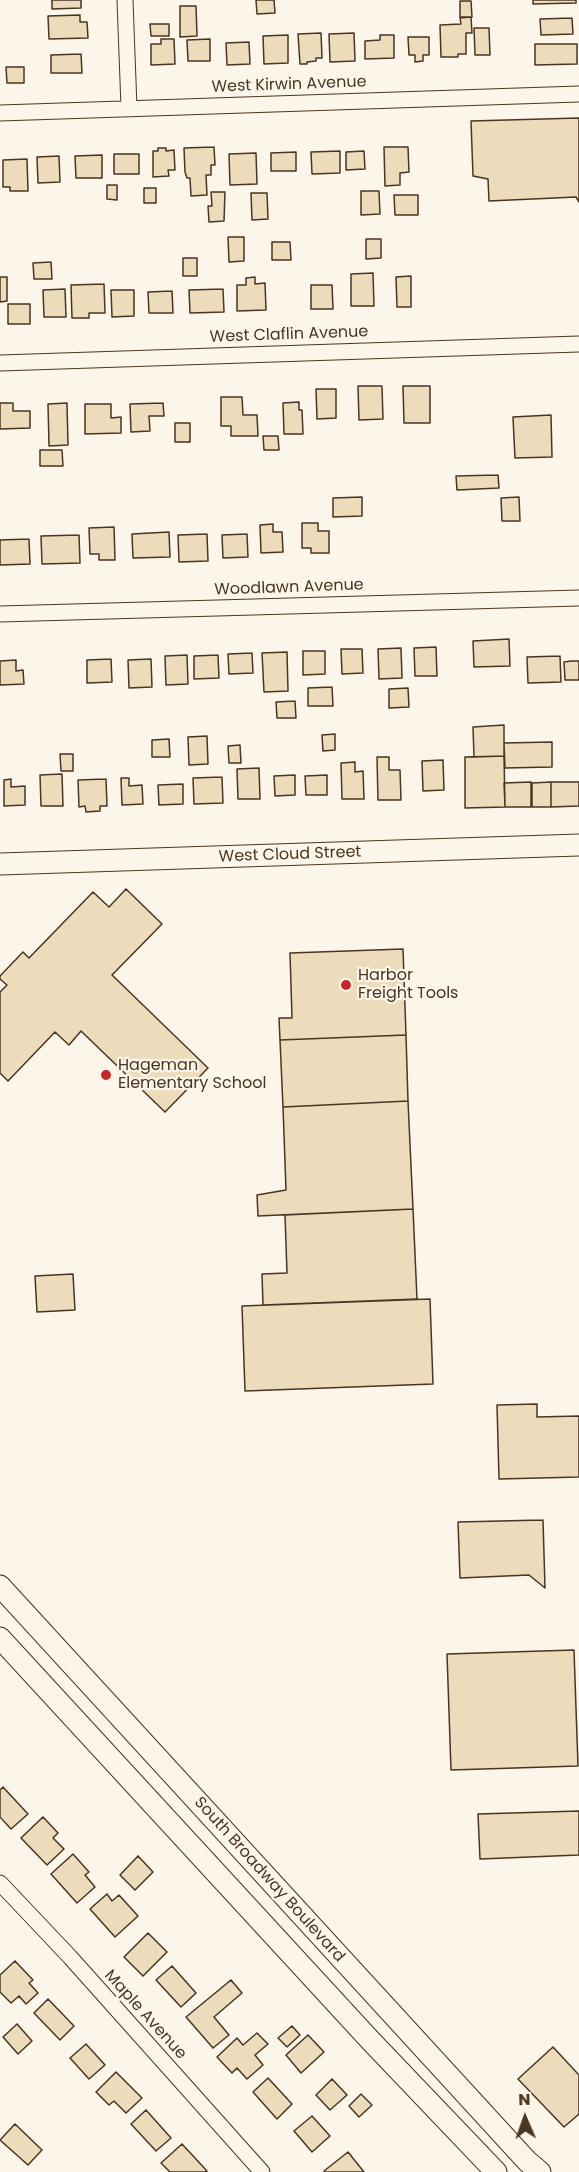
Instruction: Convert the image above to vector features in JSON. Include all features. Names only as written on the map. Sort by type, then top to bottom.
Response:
[{"type":"main road","name":"West Cloud Street","points":[[0,864],[579,845]]},
{"type":"main road","name":"South Broadway Boulevard","points":[[0,1586],[527,2161],[540,2172]]},
{"type":"main road","name":"South Broadway Boulevard","points":[[0,1638],[370,2040],[496,2172]]},
{"type":"street","points":[[125,0],[129,108]]},
{"type":"street","name":"West Kirwin Avenue","points":[[0,113],[579,94]]},
{"type":"street","name":"West Claflin Avenue","points":[[0,363],[579,344]]},
{"type":"street","name":"Woodlawn Avenue","points":[[0,614],[579,598]]},
{"type":"street","name":"Maple Avenue","points":[[0,1883],[78,1966],[262,2172]]},
{"type":"building","points":[[52,0],[81,0],[81,8],[52,9]]},
{"type":"building","points":[[256,0],[274,0],[275,13],[257,14]]},
{"type":"building","points":[[533,0],[576,0],[576,3],[533,4]]},
{"type":"building","points":[[460,1],[471,1],[472,17],[460,17]]},
{"type":"building","points":[[180,6],[196,6],[197,36],[180,37]]},
{"type":"building","points":[[80,15],[80,22],[87,22],[88,38],[49,39],[48,16]]},
{"type":"building","points":[[471,17],[472,33],[466,33],[466,54],[458,54],[458,57],[441,57],[440,25],[461,24],[460,18]]},
{"type":"building","points":[[572,18],[573,34],[541,35],[540,19]]},
{"type":"building","points":[[150,24],[169,24],[169,36],[151,36]]},
{"type":"building","points":[[474,28],[489,28],[490,55],[475,55]]},
{"type":"building","points":[[321,33],[322,58],[316,58],[316,61],[307,62],[307,64],[300,64],[298,34]]},
{"type":"building","points":[[354,33],[355,61],[330,62],[329,34]]},
{"type":"building","points":[[288,35],[288,63],[264,64],[263,36]]},
{"type":"building","points":[[380,35],[394,35],[394,58],[365,59],[365,41],[380,40]]},
{"type":"building","points":[[408,37],[429,37],[429,55],[423,55],[423,61],[415,62],[415,55],[409,55]]},
{"type":"building","points":[[161,39],[174,39],[175,64],[151,65],[151,44],[161,44]]},
{"type":"building","points":[[210,39],[210,61],[188,61],[187,40]]},
{"type":"building","points":[[249,42],[250,64],[227,65],[226,43]]},
{"type":"building","points":[[535,44],[577,44],[577,64],[535,65]]},
{"type":"building","points":[[81,54],[82,73],[51,73],[51,55]]},
{"type":"building","points":[[6,67],[24,67],[24,83],[7,83]]},
{"type":"building","points":[[579,118],[579,202],[576,197],[489,201],[488,179],[473,176],[471,121]]},
{"type":"building","points":[[214,147],[215,165],[211,165],[211,175],[206,175],[207,195],[191,196],[190,178],[187,178],[185,172],[184,148]]},
{"type":"building","points":[[384,147],[408,147],[409,172],[400,173],[400,185],[385,186]]},
{"type":"building","points":[[158,148],[166,148],[166,151],[174,150],[175,170],[168,170],[169,176],[153,177],[153,151],[158,151]]},
{"type":"building","points":[[340,151],[340,173],[312,174],[311,152]]},
{"type":"building","points":[[364,151],[365,169],[346,170],[346,152]]},
{"type":"building","points":[[296,152],[296,171],[271,171],[271,153]]},
{"type":"building","points":[[256,153],[257,184],[230,185],[229,154]]},
{"type":"building","points":[[114,154],[139,154],[139,174],[114,174]]},
{"type":"building","points":[[102,155],[102,178],[76,178],[75,156]]},
{"type":"building","points":[[59,156],[60,182],[38,183],[37,157]]},
{"type":"building","points":[[27,159],[28,191],[10,191],[10,187],[3,187],[3,160]]},
{"type":"building","points":[[107,185],[117,185],[117,200],[107,199]]},
{"type":"building","points":[[144,188],[156,188],[156,203],[144,203]]},
{"type":"building","points":[[361,191],[379,191],[380,214],[361,215]]},
{"type":"building","points":[[211,192],[225,192],[224,221],[209,222],[208,206],[212,206]]},
{"type":"building","points":[[251,193],[267,193],[268,219],[252,220]]},
{"type":"building","points":[[394,195],[418,195],[418,215],[395,215]]},
{"type":"building","points":[[228,237],[244,237],[244,261],[229,262]]},
{"type":"building","points":[[366,239],[381,239],[381,258],[366,259]]},
{"type":"building","points":[[272,242],[290,242],[291,260],[272,260]]},
{"type":"building","points":[[183,258],[197,258],[197,276],[183,276]]},
{"type":"building","points":[[51,262],[52,279],[34,279],[33,263]]},
{"type":"building","points":[[373,273],[374,306],[351,306],[351,274]]},
{"type":"building","points":[[411,276],[411,307],[397,307],[396,277]]},
{"type":"building","points":[[0,277],[7,277],[7,301],[0,302]]},
{"type":"building","points":[[255,277],[255,284],[265,283],[266,310],[237,311],[237,285],[246,285],[246,278]]},
{"type":"building","points":[[104,284],[105,313],[89,313],[89,318],[72,318],[71,285]]},
{"type":"building","points":[[311,285],[332,285],[333,309],[311,309]]},
{"type":"building","points":[[65,289],[66,317],[44,317],[43,290]]},
{"type":"building","points":[[223,289],[224,312],[190,313],[189,290]]},
{"type":"building","points":[[111,290],[134,290],[134,316],[112,317]]},
{"type":"building","points":[[172,291],[173,313],[149,313],[148,292]]},
{"type":"building","points":[[8,304],[30,304],[30,324],[8,324]]},
{"type":"building","points":[[358,386],[382,386],[383,419],[359,420]]},
{"type":"building","points":[[403,386],[430,386],[430,423],[404,423]]},
{"type":"building","points":[[316,389],[336,389],[336,418],[317,419]]},
{"type":"building","points":[[221,397],[242,397],[243,415],[257,415],[258,436],[231,436],[231,426],[221,426]]},
{"type":"building","points":[[299,402],[299,410],[302,410],[303,434],[284,434],[283,403]]},
{"type":"building","points":[[0,403],[13,403],[13,411],[30,411],[30,428],[0,429]]},
{"type":"building","points":[[67,403],[68,445],[49,446],[48,404]]},
{"type":"building","points":[[163,403],[164,416],[149,416],[150,431],[131,432],[130,404]]},
{"type":"building","points":[[85,404],[111,404],[111,418],[121,417],[121,433],[85,434]]},
{"type":"building","points":[[551,415],[552,457],[515,458],[513,417]]},
{"type":"building","points":[[175,423],[190,423],[190,442],[175,442]]},
{"type":"building","points":[[263,436],[278,436],[279,450],[264,450]]},
{"type":"building","points":[[40,450],[62,450],[63,466],[40,466]]},
{"type":"building","points":[[498,475],[499,488],[457,490],[456,476]]},
{"type":"building","points":[[362,497],[362,516],[333,517],[333,498]]},
{"type":"building","points":[[519,497],[520,521],[502,521],[501,498]]},
{"type":"building","points":[[302,523],[318,523],[318,531],[329,531],[329,553],[311,553],[311,548],[302,548]]},
{"type":"building","points":[[273,524],[273,532],[282,532],[283,552],[261,553],[260,525]]},
{"type":"building","points":[[114,527],[115,560],[99,560],[99,554],[90,554],[89,528]]},
{"type":"building","points":[[169,532],[170,557],[133,558],[132,534]]},
{"type":"building","points":[[207,534],[208,561],[179,562],[178,535]]},
{"type":"building","points":[[247,534],[248,557],[223,558],[222,535]]},
{"type":"building","points":[[79,535],[80,563],[42,564],[41,536]]},
{"type":"building","points":[[29,539],[30,564],[0,565],[0,540]]},
{"type":"building","points":[[509,639],[510,666],[474,667],[473,641]]},
{"type":"building","points":[[436,647],[437,676],[415,676],[414,648]]},
{"type":"building","points":[[401,648],[402,678],[379,679],[378,649]]},
{"type":"building","points":[[341,649],[362,649],[363,673],[342,674]]},
{"type":"building","points":[[303,651],[325,651],[325,674],[303,675]]},
{"type":"building","points":[[287,652],[288,691],[264,692],[262,653]]},
{"type":"building","points":[[252,653],[253,673],[229,674],[228,654]]},
{"type":"building","points":[[187,655],[188,684],[166,685],[165,656]]},
{"type":"building","points":[[218,655],[219,678],[194,679],[194,656]]},
{"type":"building","points":[[560,656],[561,682],[528,683],[527,657]]},
{"type":"building","points":[[111,659],[112,682],[87,683],[87,660]]},
{"type":"building","points":[[151,659],[152,687],[129,688],[128,660]]},
{"type":"building","points":[[16,660],[16,671],[23,670],[24,684],[0,685],[0,661]]},
{"type":"building","points":[[579,661],[579,680],[565,680],[564,662]]},
{"type":"building","points":[[332,687],[333,706],[308,706],[308,688]]},
{"type":"building","points":[[408,688],[409,707],[389,708],[389,689]]},
{"type":"building","points":[[295,701],[296,718],[277,718],[276,702]]},
{"type":"building","points":[[504,725],[504,756],[474,757],[473,727]]},
{"type":"building","points":[[335,734],[335,750],[323,751],[322,735]]},
{"type":"building","points":[[207,736],[208,764],[189,765],[188,737]]},
{"type":"building","points":[[169,739],[170,757],[152,757],[152,740]]},
{"type":"building","points":[[552,742],[552,767],[505,768],[504,743]]},
{"type":"building","points":[[240,745],[241,763],[229,763],[228,746]]},
{"type":"building","points":[[60,754],[73,754],[73,771],[61,771]]},
{"type":"building","points":[[504,756],[505,807],[465,808],[465,757]]},
{"type":"building","points":[[377,757],[389,757],[389,770],[400,770],[401,800],[378,800]]},
{"type":"building","points":[[443,760],[444,790],[423,791],[422,761]]},
{"type":"building","points":[[355,762],[355,772],[363,771],[364,799],[342,799],[341,763]]},
{"type":"building","points":[[259,768],[260,799],[238,799],[237,769]]},
{"type":"building","points":[[62,774],[63,806],[41,806],[40,775]]},
{"type":"building","points":[[295,775],[295,795],[275,796],[274,776]]},
{"type":"building","points":[[327,775],[327,795],[306,795],[305,776]]},
{"type":"building","points":[[222,777],[223,803],[194,804],[193,778]]},
{"type":"building","points":[[121,778],[129,778],[129,786],[142,785],[143,804],[122,805]]},
{"type":"building","points":[[11,779],[11,787],[25,786],[25,805],[4,806],[4,780]]},
{"type":"building","points":[[106,779],[107,806],[100,806],[100,811],[86,812],[85,806],[79,807],[78,780]]},
{"type":"building","points":[[531,782],[531,807],[505,807],[504,783]]},
{"type":"building","points":[[551,782],[551,807],[532,807],[532,783]]},
{"type":"building","points":[[551,782],[579,782],[579,806],[551,807]]},
{"type":"building","points":[[183,784],[183,804],[159,805],[158,785]]},
{"type":"building","points":[[126,889],[162,924],[112,975],[208,1068],[165,1112],[81,1031],[69,1045],[55,1032],[8,1081],[0,1073],[0,992],[7,985],[0,979],[0,976],[23,952],[29,958],[93,892],[109,907]]},
{"type":"building","points":[[403,949],[406,1035],[280,1040],[279,1018],[292,1018],[290,953]]},
{"type":"building","points":[[406,1035],[408,1101],[283,1107],[280,1040]]},
{"type":"building","points":[[408,1101],[413,1209],[258,1216],[257,1195],[286,1190],[283,1107]]},
{"type":"building","points":[[413,1209],[417,1299],[263,1305],[262,1274],[287,1273],[285,1215]]},
{"type":"building","points":[[73,1274],[75,1310],[37,1312],[35,1276]]},
{"type":"building","points":[[430,1299],[433,1384],[245,1391],[242,1306]]},
{"type":"building","points":[[537,1404],[537,1417],[579,1416],[579,1477],[499,1479],[497,1405]]},
{"type":"building","points":[[543,1520],[545,1588],[529,1575],[460,1578],[458,1522]]},
{"type":"building","points":[[574,1650],[578,1766],[451,1770],[447,1654]]},
{"type":"building","points":[[3,1787],[28,1814],[11,1829],[0,1817],[0,1790]]},
{"type":"building","points":[[579,1811],[579,1855],[480,1859],[478,1814]]},
{"type":"building","points":[[43,1817],[58,1833],[53,1838],[64,1849],[47,1865],[21,1838]]},
{"type":"building","points":[[73,1854],[89,1872],[85,1875],[95,1887],[77,1903],[51,1874]]},
{"type":"building","points":[[138,1856],[153,1872],[135,1890],[120,1875]]},
{"type":"building","points":[[107,1894],[112,1901],[119,1895],[138,1916],[115,1937],[90,1909]]},
{"type":"building","points":[[148,1933],[167,1952],[143,1976],[124,1957]]},
{"type":"building","points":[[15,1961],[33,1980],[29,1983],[38,1993],[26,2004],[19,1996],[11,2003],[0,1992],[0,1975]]},
{"type":"building","points":[[172,1966],[196,1993],[181,2007],[156,1980]]},
{"type":"building","points":[[231,1980],[242,1993],[214,2017],[229,2035],[213,2048],[186,2017]]},
{"type":"building","points":[[48,1999],[74,2026],[60,2040],[34,2013]]},
{"type":"building","points":[[17,2024],[32,2041],[18,2054],[3,2037]]},
{"type":"building","points":[[292,2026],[300,2035],[287,2047],[278,2038]]},
{"type":"building","points":[[257,2033],[268,2044],[255,2055],[263,2065],[247,2079],[237,2068],[232,2073],[217,2057],[237,2038],[243,2045]]},
{"type":"building","points":[[308,2035],[324,2052],[301,2073],[286,2055]]},
{"type":"building","points":[[86,2044],[105,2065],[89,2079],[70,2058]]},
{"type":"building","points":[[553,2047],[579,2075],[579,2114],[564,2127],[518,2079]]},
{"type":"building","points":[[116,2072],[142,2098],[126,2113],[114,2101],[109,2105],[96,2092]]},
{"type":"building","points":[[268,2078],[292,2104],[277,2119],[253,2092]]},
{"type":"building","points":[[332,2079],[347,2095],[330,2110],[316,2095]]},
{"type":"building","points":[[361,2094],[372,2105],[359,2117],[349,2106]]},
{"type":"building","points":[[146,2110],[171,2138],[156,2151],[131,2124]]},
{"type":"building","points":[[312,2116],[330,2136],[312,2152],[294,2131]]},
{"type":"building","points":[[15,2124],[42,2150],[28,2165],[0,2140]]},
{"type":"building","points":[[182,2144],[207,2171],[170,2172],[161,2163]]},
{"type":"building","points":[[348,2152],[364,2172],[324,2171]]},
{"type":"place","name":"Harbor Freight Tools","points":[[346,985]]},
{"type":"place","name":"Hageman Elementary School","points":[[106,1075]]}]
